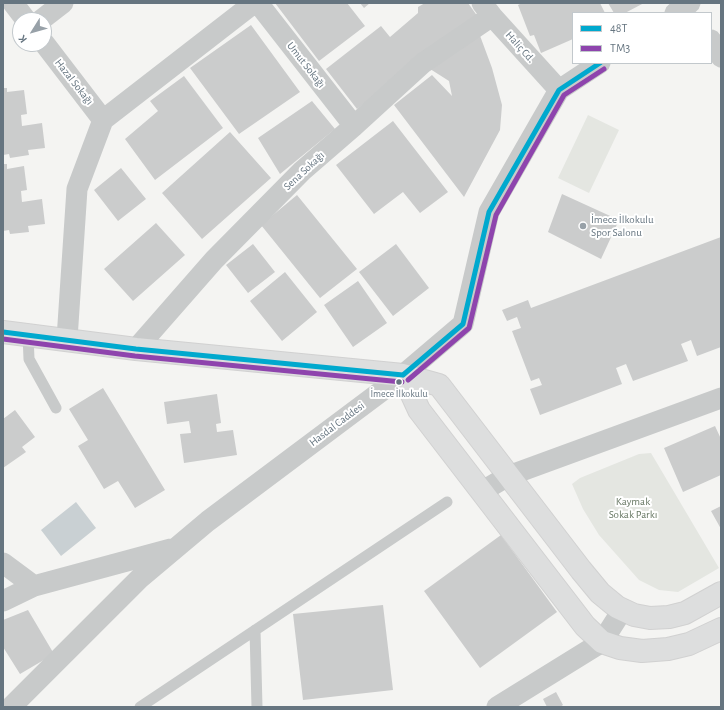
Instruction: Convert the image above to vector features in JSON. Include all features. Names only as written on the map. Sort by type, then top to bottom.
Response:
[{"type":"street","points":[[13,3],[20,12]]},
{"type":"street","points":[[51,12],[63,3]]},
{"type":"street","points":[[67,339],[77,189],[103,120],[254,3]]},
{"type":"street","name":"Umut Sokağı","points":[[258,3],[354,126]]},
{"type":"street","points":[[676,12],[690,3],[694,12]]},
{"type":"street","name":"Sena Sokağı","points":[[136,349],[214,260],[302,171],[423,63],[487,9]]},
{"type":"street","name":"Haliç Cd.","points":[[487,9],[559,90]]},
{"type":"street","points":[[712,42],[721,57]]},
{"type":"street","name":"Hazal Sokağı","points":[[51,52],[103,120]]},
{"type":"street","name":"Hasdal Caddesi","points":[[11,707],[139,579],[208,521],[403,375],[463,324],[488,212],[559,90],[598,64]]},
{"type":"street","points":[[3,332],[136,349],[403,375],[439,385],[580,570],[600,593],[617,607],[634,615],[650,618],[669,617],[685,613],[721,593]]},
{"type":"street","points":[[403,375],[419,410],[585,626],[602,642],[620,648],[642,651],[668,649],[689,644],[721,629]]},
{"type":"street","points":[[481,492],[508,476],[721,398]]},
{"type":"street","points":[[3,601],[34,586],[178,547]]},
{"type":"street","points":[[3,563],[34,586]]},
{"type":"street","points":[[497,707],[602,642],[623,610]]},
{"type":"lane","points":[[28,335],[29,359],[56,408]]},
{"type":"lane","points":[[140,707],[447,502]]},
{"type":"lane","points":[[255,630],[257,707]]},
{"type":"green space","points":[[588,115],[619,130],[589,193],[558,178]]},
{"type":"green space","name":"Kaymak Sokak Parkı","points":[[651,453],[719,568],[678,592],[659,590],[639,580],[599,535],[583,509],[572,484],[580,478],[639,454]]},
{"type":"shaded area","points":[[76,502],[96,528],[61,556],[41,530]]},
{"type":"building","points":[[275,3],[347,3],[365,26],[319,61]]},
{"type":"building","points":[[360,3],[370,3],[364,8]]},
{"type":"building","points":[[425,3],[468,3],[478,17],[357,109],[326,69],[381,26],[390,37],[418,13],[418,7]]},
{"type":"building","points":[[522,3],[600,3],[604,12],[572,12],[572,39],[541,53],[534,35],[530,36],[518,5]]},
{"type":"building","points":[[608,3],[644,3],[627,12],[613,12]]},
{"type":"building","points":[[251,25],[300,92],[239,134],[190,68]]},
{"type":"building","points":[[479,33],[492,68],[502,105],[500,130],[464,197],[394,105],[432,75],[452,96],[449,81],[427,67]]},
{"type":"building","points":[[184,76],[223,128],[155,180],[125,139],[158,111],[150,101]]},
{"type":"building","points":[[3,88],[7,88],[7,92],[24,90],[27,114],[21,115],[22,126],[42,123],[45,148],[28,150],[29,155],[10,158],[9,154],[3,155]]},
{"type":"building","points":[[312,101],[335,129],[280,174],[258,138]]},
{"type":"building","points":[[393,121],[448,192],[420,213],[403,192],[374,214],[336,165]]},
{"type":"building","points":[[230,132],[271,178],[202,239],[162,193]]},
{"type":"building","points":[[3,164],[7,164],[7,169],[24,166],[27,190],[21,191],[22,202],[42,199],[45,224],[28,226],[29,232],[10,234],[9,230],[3,231]]},
{"type":"building","points":[[121,168],[146,199],[118,221],[94,190]]},
{"type":"building","name":"İmece İlkokulu Spor Salonu","points":[[562,194],[619,220],[601,259],[548,232]]},
{"type":"building","points":[[297,195],[357,269],[320,298],[261,225]]},
{"type":"building","points":[[156,223],[185,255],[133,301],[104,269]]},
{"type":"building","points":[[721,237],[721,347],[697,356],[691,340],[681,344],[688,361],[633,381],[626,364],[616,368],[622,384],[540,415],[530,389],[542,385],[539,378],[531,381],[512,331],[521,328],[517,317],[507,321],[502,310],[528,300],[531,308]]},
{"type":"building","points":[[253,244],[275,272],[248,293],[226,265]]},
{"type":"building","points":[[396,244],[429,288],[393,316],[359,272]]},
{"type":"building","points":[[285,272],[317,312],[282,341],[250,301]]},
{"type":"building","points":[[358,281],[387,323],[353,347],[324,305]]},
{"type":"building","points":[[103,388],[165,490],[135,508],[118,481],[104,489],[78,446],[88,440],[69,409]]},
{"type":"building","points":[[217,394],[221,423],[216,424],[217,432],[233,430],[237,455],[184,463],[180,434],[191,433],[189,421],[167,424],[164,402]]},
{"type":"building","points":[[15,410],[35,437],[22,447],[26,452],[3,468],[3,419]]},
{"type":"building","points":[[715,426],[721,439],[721,475],[683,492],[664,448]]},
{"type":"building","points":[[721,506],[721,529],[711,511]]},
{"type":"building","points":[[501,535],[557,612],[480,668],[424,591]]},
{"type":"building","points":[[383,605],[393,690],[303,700],[293,614]]},
{"type":"building","points":[[28,610],[54,654],[20,674],[3,647],[3,620]]},
{"type":"building","points":[[556,692],[563,705],[560,707],[547,707],[543,699]]},
{"type":"transit line","name":"48T","points":[[403,375],[463,324],[489,212],[559,90],[598,64]]},
{"type":"transit line","name":"TM3","points":[[408,380],[469,328],[496,215],[564,95],[604,69]]},
{"type":"transit line","name":"48T","points":[[3,332],[136,349],[403,375]]},
{"type":"transit line","name":"TM3","points":[[3,339],[135,356],[402,382]]},
{"type":"place","name":"İmece İlkokulu Spor Salonu","points":[[583,226]]},
{"type":"place","name":"İmece İlkokulu","points":[[399,382]]}]
